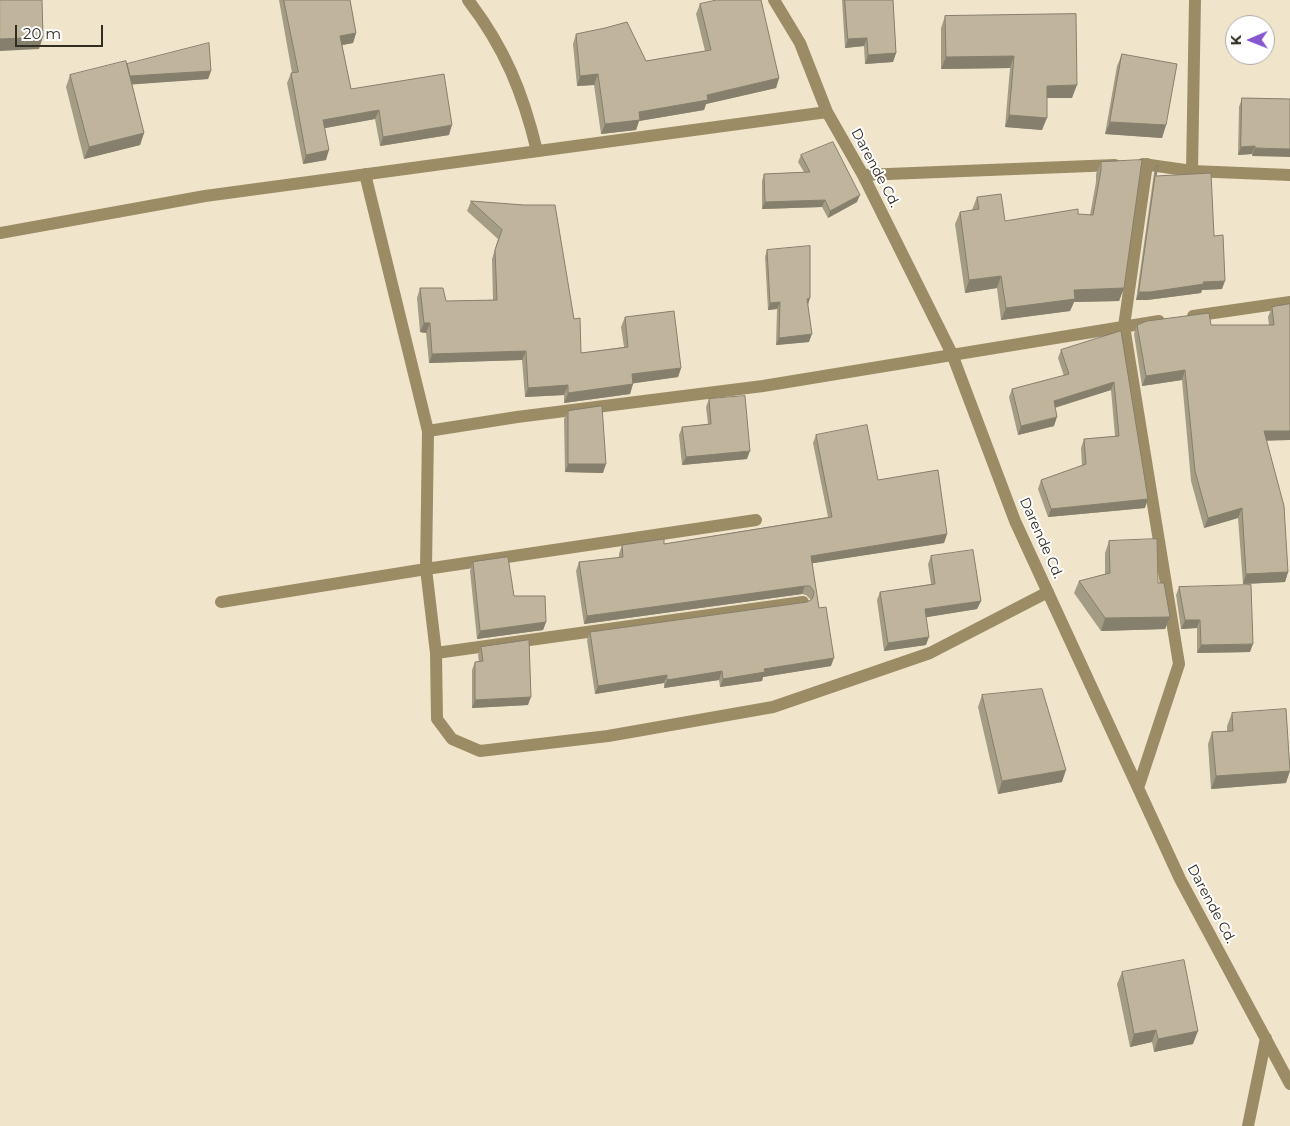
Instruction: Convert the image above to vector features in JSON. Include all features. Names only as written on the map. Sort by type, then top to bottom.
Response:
[{"type":"street","points":[[468,0],[491,32],[520,90],[530,120],[537,151]]},
{"type":"street","name":"Darende Cd.","points":[[774,0],[800,43],[827,112],[863,175],[952,354],[1015,520],[1180,879],[1290,1084]]},
{"type":"street","points":[[1192,171],[1195,0]]},
{"type":"street","points":[[0,232],[205,196],[827,112]]},
{"type":"street","points":[[1138,788],[1179,664],[1124,326],[1148,164]]},
{"type":"street","points":[[863,175],[1148,164],[1192,171],[1290,175]]},
{"type":"street","points":[[365,174],[428,431],[426,568],[436,653],[437,718],[452,739],[480,751],[608,736],[773,707],[930,653],[1048,592]]},
{"type":"street","points":[[428,431],[763,386],[1124,326],[1290,302]]},
{"type":"street","points":[[220,602],[426,568],[756,520]]},
{"type":"street","points":[[436,653],[803,602]]},
{"type":"street","points":[[1248,1126],[1266,1038]]},
{"type":"building","points":[[0,0],[42,0],[43,37],[0,39]]},
{"type":"building","points":[[284,0],[350,0],[356,33],[340,36],[351,89],[444,74],[452,125],[383,137],[379,110],[323,120],[329,150],[306,155],[291,73],[298,72]]},
{"type":"building","points":[[717,0],[761,0],[779,78],[707,95],[708,100],[639,112],[640,120],[605,124],[598,74],[580,76],[576,34],[627,22],[646,61],[711,50],[700,4]]},
{"type":"building","points":[[845,0],[893,0],[896,53],[868,55],[867,38],[848,39]]},
{"type":"building","points":[[1076,14],[1077,85],[1047,86],[1047,118],[1009,115],[1014,56],[946,57],[945,16]]},
{"type":"building","points":[[209,43],[211,71],[130,76],[127,64]]},
{"type":"building","points":[[1122,54],[1177,64],[1166,125],[1110,122]]},
{"type":"building","points":[[126,61],[144,133],[89,147],[70,75]]},
{"type":"building","points":[[1242,98],[1290,99],[1290,149],[1255,148],[1255,146],[1241,147]]},
{"type":"building","points":[[833,142],[860,195],[830,211],[825,200],[765,202],[764,174],[810,172],[801,155]]},
{"type":"building","points":[[1142,160],[1124,288],[1074,290],[1075,299],[1006,308],[1001,276],[969,280],[960,212],[979,209],[977,197],[1001,194],[1005,221],[1078,209],[1078,214],[1093,215],[1101,162]]},
{"type":"building","points":[[1157,165],[1156,176],[1211,173],[1214,236],[1223,235],[1225,281],[1203,282],[1204,284],[1139,292]]},
{"type":"building","points":[[471,201],[555,205],[574,319],[580,318],[581,353],[628,347],[625,317],[674,311],[681,368],[632,374],[633,384],[568,393],[568,385],[528,388],[526,351],[432,354],[430,323],[424,323],[420,288],[443,288],[446,301],[497,300],[495,250],[502,230]]},
{"type":"building","points":[[810,246],[810,298],[807,299],[812,334],[779,338],[780,302],[770,303],[767,250]]},
{"type":"building","points":[[1290,304],[1290,431],[1264,431],[1284,506],[1288,572],[1246,574],[1242,508],[1208,518],[1195,471],[1185,370],[1146,376],[1137,325],[1147,321],[1209,313],[1211,325],[1274,325],[1272,307]]},
{"type":"building","points":[[1121,331],[1148,499],[1051,509],[1041,480],[1086,464],[1084,439],[1119,436],[1114,382],[1054,401],[1057,417],[1021,426],[1012,389],[1069,374],[1061,350]]},
{"type":"building","points":[[745,396],[750,451],[686,457],[682,427],[711,424],[709,399]]},
{"type":"building","points":[[602,406],[606,464],[568,464],[568,411]]},
{"type":"building","points":[[867,425],[878,480],[938,470],[947,534],[811,556],[819,608],[826,607],[834,658],[764,669],[765,672],[723,679],[722,671],[667,680],[667,675],[598,686],[590,632],[807,602],[811,600],[814,592],[810,586],[805,586],[587,616],[579,562],[623,557],[622,545],[664,539],[664,544],[832,517],[816,435]]},
{"type":"building","points":[[1157,539],[1158,583],[1164,583],[1170,617],[1105,618],[1079,581],[1110,573],[1109,541]]},
{"type":"building","points":[[973,550],[981,601],[925,609],[929,637],[888,643],[880,592],[935,584],[931,556]]},
{"type":"building","points":[[508,557],[514,596],[545,596],[546,622],[480,631],[473,562]]},
{"type":"building","points":[[1251,585],[1253,644],[1201,645],[1200,620],[1185,620],[1179,587]]},
{"type":"building","points":[[529,640],[531,697],[475,700],[475,662],[483,661],[481,647]]},
{"type":"building","points":[[1042,689],[1066,770],[1002,781],[982,695]]},
{"type":"building","points":[[1286,709],[1290,771],[1216,776],[1212,732],[1233,731],[1232,713]]},
{"type":"building","points":[[1184,960],[1198,1031],[1158,1039],[1156,1030],[1134,1034],[1122,972]]}]
